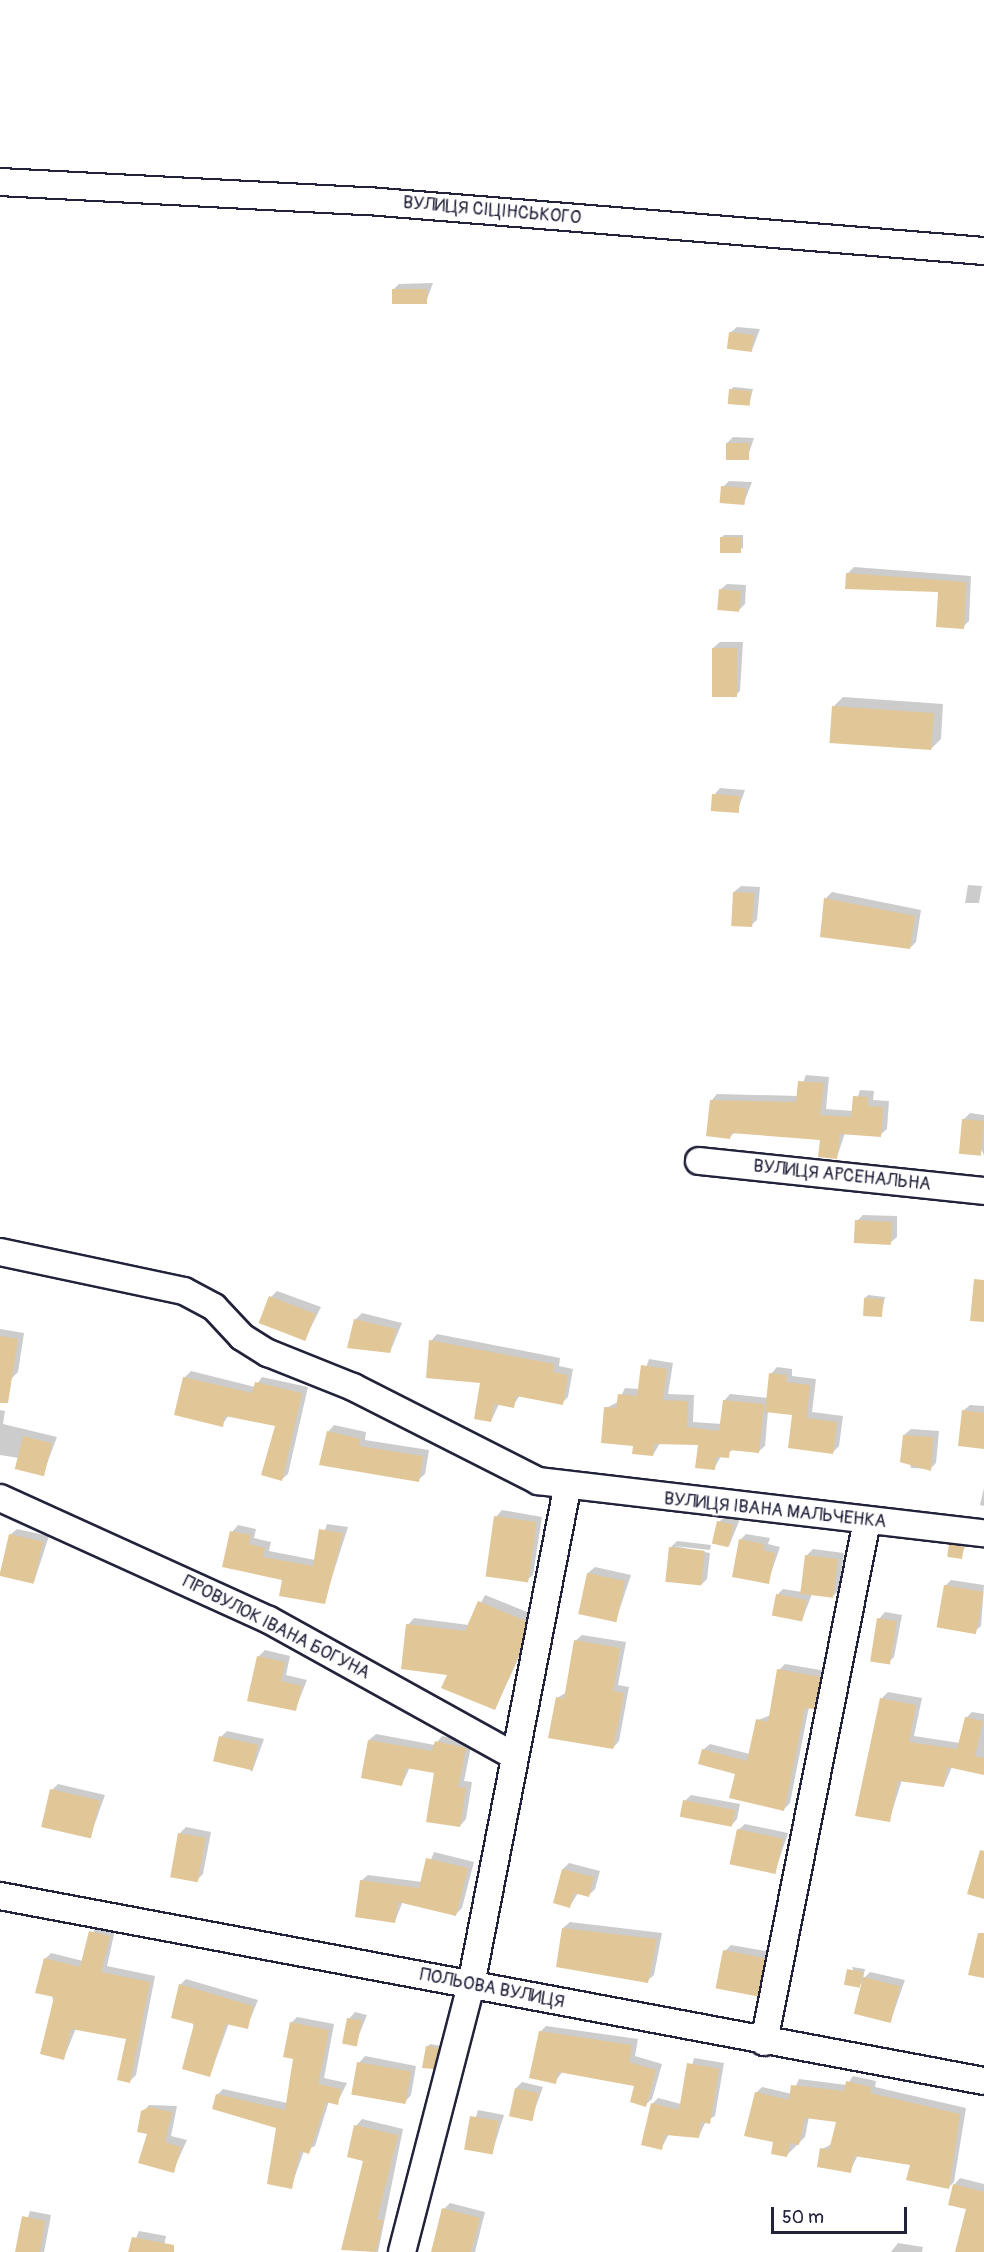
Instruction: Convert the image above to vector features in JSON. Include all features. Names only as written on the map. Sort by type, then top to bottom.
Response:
[{"type":"street","name":"ВУЛИЦЯ СІЦІНСЬКОГО","points":[[0,183],[368,201],[984,250]]},
{"type":"street","name":"ВУЛИЦЯ АРСЕНАЛЬНА","points":[[699,1161],[984,1191]]},
{"type":"street","name":"ВУЛИЦЯ ІВАНА МАЛЬЧЕНКА","points":[[0,1252],[184,1291],[214,1307],[242,1337],[268,1353],[353,1387],[538,1481],[567,1488],[984,1533]]},
{"type":"street","points":[[402,2252],[471,1985],[513,1755],[567,1488]]},
{"type":"street","name":"ПРОВУЛОК ІВАНА БОГУНА","points":[[0,1498],[269,1620],[513,1755]]},
{"type":"street","points":[[764,2042],[867,1521]]},
{"type":"street","name":"ПОЛЬОВА ВУЛИЦЯ","points":[[0,1896],[764,2042],[984,2081]]},
{"type":"building","points":[[392,289],[427,289],[427,304],[392,304]]},
{"type":"building","points":[[729,332],[754,335],[752,352],[727,349]]},
{"type":"building","points":[[729,389],[751,391],[750,406],[728,404]]},
{"type":"building","points":[[726,443],[749,443],[749,460],[726,460]]},
{"type":"building","points":[[721,486],[746,488],[744,505],[720,503]]},
{"type":"building","points":[[720,537],[741,537],[741,553],[720,553]]},
{"type":"building","points":[[846,573],[966,582],[964,629],[936,627],[938,592],[845,589]]},
{"type":"building","points":[[719,589],[741,591],[739,612],[717,610]]},
{"type":"building","points":[[712,648],[737,648],[737,697],[712,697]]},
{"type":"building","points":[[832,706],[934,713],[931,750],[829,743]]},
{"type":"building","points":[[712,794],[740,796],[739,813],[711,811]]},
{"type":"building","points":[[733,892],[754,893],[752,927],[731,926]]},
{"type":"building","points":[[824,898],[915,916],[910,949],[820,937]]},
{"type":"building","points":[[798,1081],[824,1083],[820,1115],[851,1117],[853,1096],[868,1097],[868,1106],[883,1107],[881,1137],[840,1134],[837,1159],[818,1157],[820,1140],[731,1133],[730,1139],[706,1136],[710,1100],[796,1102]]},
{"type":"building","points":[[962,1119],[984,1121],[981,1156],[959,1154]]},
{"type":"building","points":[[855,1220],[892,1222],[891,1245],[854,1243]]},
{"type":"building","points":[[974,1279],[984,1280],[984,1322],[970,1321]]},
{"type":"building","points":[[269,1296],[316,1314],[305,1341],[259,1323]]},
{"type":"building","points":[[864,1298],[883,1299],[882,1317],[863,1316]]},
{"type":"building","points":[[354,1319],[396,1329],[390,1353],[347,1348]]},
{"type":"building","points":[[0,1336],[18,1339],[8,1403],[0,1403]]},
{"type":"building","points":[[429,1340],[554,1364],[553,1372],[568,1375],[563,1405],[516,1396],[514,1408],[494,1404],[491,1422],[474,1419],[480,1383],[426,1378]]},
{"type":"building","points":[[641,1365],[667,1369],[663,1400],[688,1401],[687,1427],[719,1431],[723,1400],[764,1404],[759,1453],[730,1450],[729,1458],[716,1457],[715,1470],[695,1468],[698,1445],[654,1444],[653,1456],[632,1454],[633,1446],[601,1443],[604,1407],[616,1408],[618,1394],[637,1396]]},
{"type":"building","points":[[769,1373],[787,1375],[786,1382],[810,1385],[807,1418],[837,1422],[833,1454],[788,1448],[792,1415],[765,1412]]},
{"type":"building","points":[[183,1377],[252,1393],[255,1382],[302,1393],[282,1481],[261,1475],[275,1426],[225,1416],[223,1427],[174,1415]]},
{"type":"building","points":[[962,1410],[984,1413],[984,1449],[958,1446]]},
{"type":"building","points":[[327,1431],[361,1439],[359,1446],[423,1456],[419,1482],[319,1465]]},
{"type":"building","points":[[903,1435],[933,1437],[931,1471],[900,1462]]},
{"type":"building","points":[[23,1436],[52,1443],[44,1476],[15,1469]]},
{"type":"building","points":[[494,1516],[537,1522],[528,1582],[486,1576]]},
{"type":"building","points":[[717,1521],[734,1525],[728,1547],[712,1543]]},
{"type":"building","points":[[319,1529],[343,1533],[325,1604],[279,1596],[282,1580],[222,1567],[230,1531],[251,1535],[249,1544],[265,1548],[263,1557],[313,1566]]},
{"type":"building","points":[[9,1534],[43,1542],[33,1584],[0,1576]]},
{"type":"building","points":[[739,1539],[764,1544],[763,1550],[775,1553],[769,1584],[732,1577]]},
{"type":"building","points":[[949,1544],[964,1546],[962,1559],[947,1557]]},
{"type":"building","points":[[669,1547],[705,1551],[701,1586],[665,1582]]},
{"type":"building","points":[[805,1555],[838,1559],[833,1598],[800,1594]]},
{"type":"building","points":[[587,1573],[625,1581],[616,1622],[578,1614]]},
{"type":"building","points":[[944,1585],[983,1592],[976,1634],[937,1627]]},
{"type":"building","points":[[776,1594],[806,1600],[802,1622],[772,1616]]},
{"type":"building","points":[[478,1601],[526,1621],[521,1650],[495,1710],[441,1688],[447,1675],[401,1669],[406,1624],[465,1631]]},
{"type":"building","points":[[877,1618],[897,1621],[890,1665],[870,1661]]},
{"type":"building","points":[[574,1640],[620,1648],[613,1691],[624,1693],[613,1749],[548,1738],[556,1697],[564,1699]]},
{"type":"building","points":[[257,1656],[285,1662],[281,1681],[302,1686],[296,1711],[247,1701]]},
{"type":"building","points":[[777,1669],[821,1677],[814,1709],[805,1708],[784,1811],[729,1798],[735,1774],[698,1764],[702,1749],[747,1761],[756,1719],[768,1722]]},
{"type":"building","points":[[880,1698],[916,1705],[909,1742],[957,1749],[965,1717],[983,1721],[975,1756],[984,1758],[984,1775],[947,1767],[944,1787],[898,1781],[890,1822],[855,1816]]},
{"type":"building","points":[[219,1736],[258,1745],[252,1770],[213,1761]]},
{"type":"building","points":[[368,1740],[432,1751],[435,1741],[466,1748],[458,1787],[466,1788],[460,1827],[426,1822],[434,1773],[406,1768],[402,1786],[361,1778]]},
{"type":"building","points":[[50,1789],[100,1800],[91,1838],[41,1827]]},
{"type":"building","points":[[683,1800],[735,1810],[732,1827],[680,1817]]},
{"type":"building","points":[[737,1829],[783,1839],[775,1874],[730,1864]]},
{"type":"building","points":[[178,1833],[206,1838],[198,1882],[170,1877]]},
{"type":"building","points":[[980,1850],[984,1851],[984,1899],[967,1894]]},
{"type":"building","points":[[426,1858],[468,1868],[456,1916],[398,1902],[395,1923],[355,1917],[360,1880],[419,1888]]},
{"type":"building","points":[[562,1869],[594,1877],[589,1897],[574,1893],[570,1908],[553,1903]]},
{"type":"building","points":[[562,1928],[657,1939],[648,1983],[556,1967]]},
{"type":"building","points":[[89,1931],[110,1936],[101,1972],[150,1982],[130,2083],[117,2080],[126,2039],[71,2029],[64,2060],[40,2054],[54,1997],[35,1993],[44,1958],[80,1967]]},
{"type":"building","points":[[978,1933],[984,1933],[984,1978],[968,1975]]},
{"type":"building","points":[[723,1950],[765,1958],[758,1996],[716,1988]]},
{"type":"building","points":[[847,1969],[863,1972],[860,1988],[844,1985]]},
{"type":"building","points":[[863,1977],[900,1986],[891,2023],[854,2014]]},
{"type":"building","points":[[179,1984],[253,2006],[248,2029],[226,2024],[210,2077],[182,2069],[194,2024],[171,2018]]},
{"type":"building","points":[[347,2018],[362,2021],[357,2046],[342,2044]]},
{"type":"building","points":[[290,2022],[329,2030],[318,2084],[341,2089],[338,2105],[326,2102],[309,2154],[300,2151],[292,2189],[267,2184],[276,2128],[212,2109],[216,2094],[285,2110],[293,2059],[283,2057]]},
{"type":"building","points":[[539,2031],[632,2045],[629,2062],[656,2070],[646,2107],[630,2102],[634,2086],[558,2072],[556,2084],[529,2078]]},
{"type":"building","points":[[426,2046],[439,2048],[434,2069],[422,2068]]},
{"type":"building","points":[[357,2062],[411,2072],[405,2104],[351,2094]]},
{"type":"building","points":[[687,2063],[719,2069],[710,2124],[701,2122],[699,2138],[665,2135],[662,2150],[641,2145],[651,2103],[679,2110]]},
{"type":"building","points":[[846,2081],[871,2087],[870,2093],[960,2114],[949,2189],[906,2180],[910,2165],[854,2156],[851,2173],[817,2167],[820,2148],[829,2150],[836,2122],[805,2118],[799,2145],[790,2143],[787,2157],[771,2154],[773,2142],[744,2136],[755,2092],[789,2100],[791,2085],[844,2091]]},
{"type":"building","points":[[515,2088],[538,2093],[532,2121],[509,2116]]},
{"type":"building","points":[[149,2107],[172,2112],[165,2142],[181,2147],[174,2173],[138,2163],[147,2134],[137,2132],[141,2111]]},
{"type":"building","points":[[470,2116],[499,2121],[493,2155],[464,2149]]},
{"type":"building","points":[[354,2125],[398,2135],[377,2219],[383,2220],[376,2252],[341,2250],[363,2161],[347,2157]]},
{"type":"building","points":[[953,2184],[984,2192],[984,2252],[955,2252],[966,2209],[948,2205]]},
{"type":"building","points":[[442,2208],[480,2218],[471,2252],[431,2252]]},
{"type":"building","points":[[22,2216],[45,2221],[40,2252],[15,2252]]},
{"type":"building","points":[[132,2237],[174,2245],[174,2252],[128,2252]]}]
